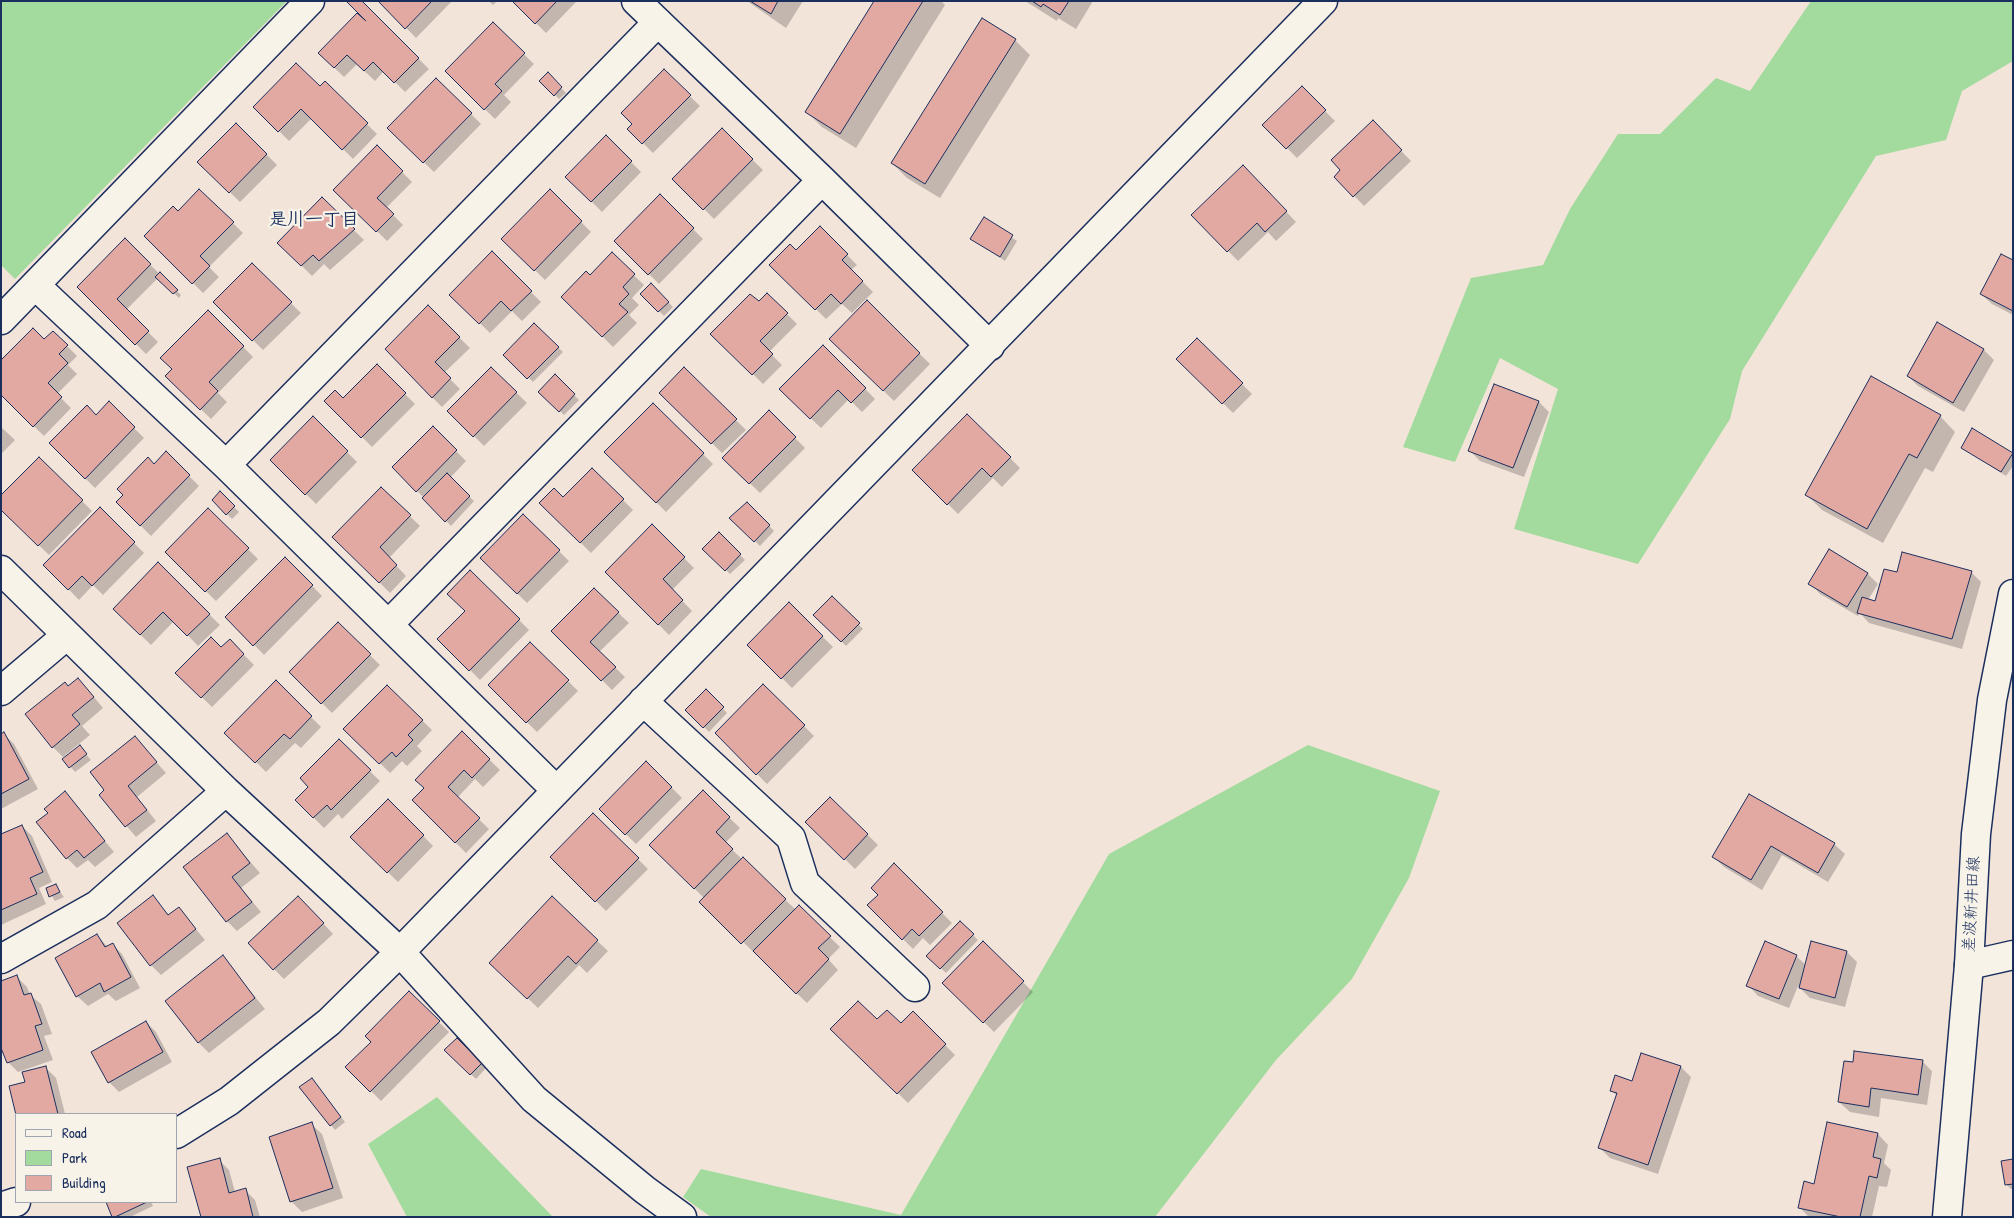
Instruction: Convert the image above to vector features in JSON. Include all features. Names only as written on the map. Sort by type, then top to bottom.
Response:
[{"type":"street","points":[[1,320],[310,1]]},
{"type":"street","points":[[636,1],[822,180],[990,346]]},
{"type":"street","points":[[178,1133],[229,1102],[329,1022],[400,952],[1323,1]]},
{"type":"street","points":[[226,465],[658,22]]},
{"type":"street","points":[[389,624],[822,180]]},
{"type":"street","points":[[35,285],[226,465],[556,790]]},
{"type":"street","points":[[1,570],[226,791],[400,952],[534,1099],[645,1190],[682,1217]]},
{"type":"street","name":"差波新井田線","points":[[1947,1217],[1969,965],[1977,824],[1992,700],[2013,594]]},
{"type":"street","points":[[1,691],[67,636]]},
{"type":"street","points":[[643,701],[791,838],[805,883],[915,987]]},
{"type":"street","points":[[1,959],[97,906],[226,791]]},
{"type":"street","points":[[1969,965],[2013,955]]},
{"type":"street","points":[[1,1206],[15,1202]]},
{"type":"green space","points":[[1,1],[287,1],[15,279],[1,265]]},
{"type":"green space","points":[[1811,1],[2013,1],[2013,61],[1962,91],[1946,140],[1876,156],[1742,371],[1730,419],[1638,564],[1514,529],[1558,389],[1500,358],[1455,462],[1403,447],[1471,278],[1543,265],[1570,209],[1618,134],[1660,134],[1716,78],[1750,91]]},
{"type":"green space","points":[[1308,745],[1440,791],[1409,878],[1352,979],[1276,1060],[1155,1217],[711,1217],[683,1197],[701,1169],[901,1215],[1109,854]]},
{"type":"green space","points":[[437,1097],[553,1217],[407,1217],[368,1144]]},
{"type":"building","points":[[346,1],[362,1],[419,58],[394,83],[373,62],[364,71],[347,55],[334,68],[318,53],[357,13],[366,21]]},
{"type":"building","points":[[378,1],[432,1],[405,29]]},
{"type":"building","points":[[512,1],[557,1],[535,24]]},
{"type":"building","points":[[750,1],[778,1],[771,14]]},
{"type":"building","points":[[874,1],[923,1],[840,134],[805,112]]},
{"type":"building","points":[[1032,1],[1069,1],[1060,15],[1043,4],[1041,7]]},
{"type":"building","points":[[982,18],[1016,39],[925,184],[891,163]]},
{"type":"building","points":[[493,22],[525,53],[495,84],[502,91],[484,110],[445,71]]},
{"type":"building","points":[[296,63],[320,86],[325,81],[368,123],[342,150],[301,109],[278,132],[253,107]]},
{"type":"building","points":[[664,69],[691,95],[642,144],[627,129],[632,124],[621,113]]},
{"type":"building","points":[[548,72],[562,87],[554,96],[539,81]]},
{"type":"building","points":[[436,78],[472,113],[423,163],[387,128]]},
{"type":"building","points":[[1302,86],[1326,110],[1286,149],[1262,125]]},
{"type":"building","points":[[1373,120],[1402,150],[1353,197],[1334,177],[1340,170],[1331,160]]},
{"type":"building","points":[[236,123],[267,154],[229,193],[197,162]]},
{"type":"building","points":[[722,128],[753,159],[703,210],[672,179]]},
{"type":"building","points":[[606,135],[632,161],[591,202],[565,177]]},
{"type":"building","points":[[377,145],[403,171],[377,198],[394,214],[376,232],[333,190]]},
{"type":"building","points":[[1243,165],[1287,211],[1265,232],[1257,223],[1227,252],[1191,215]]},
{"type":"building","points":[[199,189],[234,222],[200,256],[210,266],[192,284],[144,236],[173,206],[178,211]]},
{"type":"building","points":[[550,189],[582,221],[534,271],[501,239]]},
{"type":"building","points":[[660,194],[694,228],[648,275],[614,241]]},
{"type":"building","points":[[322,197],[355,229],[319,261],[313,255],[301,266],[277,243]]},
{"type":"building","points":[[984,217],[1013,235],[1000,257],[970,239]]},
{"type":"building","points":[[820,226],[848,254],[842,260],[863,281],[841,304],[831,294],[815,310],[769,265],[790,244],[796,250]]},
{"type":"building","points":[[125,238],[151,264],[117,299],[149,331],[135,345],[77,287]]},
{"type":"building","points":[[492,251],[532,291],[511,311],[501,301],[479,324],[449,295]]},
{"type":"building","points":[[612,252],[635,274],[623,287],[629,294],[619,304],[628,312],[602,337],[561,297],[586,271],[590,275]]},
{"type":"building","points":[[2001,254],[2013,260],[2013,311],[1980,294]]},
{"type":"building","points":[[252,263],[292,302],[252,341],[213,302]]},
{"type":"building","points":[[160,272],[178,290],[173,294],[155,277]]},
{"type":"building","points":[[651,283],[669,302],[658,312],[640,294]]},
{"type":"building","points":[[767,293],[788,313],[760,341],[773,354],[752,375],[710,334],[750,294],[759,301]]},
{"type":"building","points":[[867,300],[920,353],[883,391],[829,339]]},
{"type":"building","points":[[428,305],[460,337],[435,362],[451,378],[432,398],[385,349]]},
{"type":"building","points":[[208,310],[244,346],[209,382],[218,391],[200,410],[165,376],[172,369],[160,358]]},
{"type":"building","points":[[1937,322],[1984,349],[1953,403],[1907,376]]},
{"type":"building","points":[[534,323],[559,347],[527,379],[503,355]]},
{"type":"building","points":[[33,328],[44,339],[53,331],[68,345],[59,354],[68,363],[48,383],[62,397],[33,427],[1,395],[1,360]]},
{"type":"building","points":[[1197,338],[1243,383],[1222,404],[1176,359]]},
{"type":"building","points":[[823,345],[866,388],[851,403],[838,390],[810,419],[779,389]]},
{"type":"building","points":[[377,364],[406,393],[361,438],[324,401],[335,390],[343,398]]},
{"type":"building","points":[[491,367],[517,392],[473,437],[447,411]]},
{"type":"building","points":[[684,367],[737,419],[711,444],[659,393]]},
{"type":"building","points":[[555,374],[575,394],[559,412],[538,392]]},
{"type":"building","points":[[1871,376],[1941,415],[1917,458],[1909,454],[1867,529],[1805,495]]},
{"type":"building","points":[[1494,384],[1539,401],[1513,468],[1468,451]]},
{"type":"building","points":[[109,401],[135,427],[85,479],[49,443],[87,405],[96,415]]},
{"type":"building","points":[[653,403],[704,453],[656,503],[604,452]]},
{"type":"building","points":[[769,410],[796,437],[749,484],[722,458]]},
{"type":"building","points":[[967,414],[1011,457],[991,477],[982,468],[947,505],[912,470]]},
{"type":"building","points":[[313,416],[348,451],[305,495],[270,460]]},
{"type":"building","points":[[433,426],[457,450],[416,492],[392,467]]},
{"type":"building","points":[[1972,428],[2013,453],[2001,472],[1961,448]]},
{"type":"building","points":[[166,451],[190,475],[140,526],[116,502],[123,495],[117,489],[148,457],[154,464]]},
{"type":"building","points":[[39,457],[83,500],[38,546],[1,510],[1,495]]},
{"type":"building","points":[[592,468],[624,499],[580,543],[539,503],[554,488],[563,497]]},
{"type":"building","points":[[447,473],[470,496],[445,522],[422,498]]},
{"type":"building","points":[[381,487],[411,515],[380,547],[397,565],[379,583],[332,537]]},
{"type":"building","points":[[220,491],[235,506],[226,515],[212,500]]},
{"type":"building","points":[[747,502],[770,525],[754,542],[729,518]]},
{"type":"building","points":[[100,507],[135,542],[92,586],[82,576],[68,590],[43,565]]},
{"type":"building","points":[[208,508],[249,548],[205,592],[165,552]]},
{"type":"building","points":[[523,514],[560,550],[517,594],[480,558]]},
{"type":"building","points":[[652,524],[685,557],[663,579],[683,600],[658,625],[605,572]]},
{"type":"building","points":[[719,532],[741,554],[725,571],[702,549]]},
{"type":"building","points":[[1829,549],[1868,573],[1847,607],[1808,584]]},
{"type":"building","points":[[1902,552],[1972,571],[1952,639],[1857,613],[1862,597],[1875,601],[1884,569],[1897,572]]},
{"type":"building","points":[[285,557],[313,585],[253,646],[225,617]]},
{"type":"building","points":[[158,562],[210,614],[187,636],[163,612],[140,635],[113,609]]},
{"type":"building","points":[[470,570],[520,619],[469,671],[437,639],[465,611],[447,594]]},
{"type":"building","points":[[594,588],[619,612],[590,642],[616,667],[601,681],[551,631]]},
{"type":"building","points":[[832,596],[860,623],[841,642],[813,615]]},
{"type":"building","points":[[789,602],[823,636],[781,679],[747,645]]},
{"type":"building","points":[[338,622],[371,654],[321,704],[289,672]]},
{"type":"building","points":[[211,637],[221,647],[230,639],[244,654],[201,698],[175,673]]},
{"type":"building","points":[[530,642],[569,680],[526,723],[488,685]]},
{"type":"building","points":[[78,678],[94,697],[72,715],[80,724],[52,748],[25,714],[65,682],[68,686]]},
{"type":"building","points":[[276,680],[312,716],[290,739],[284,734],[255,763],[224,733]]},
{"type":"building","points":[[763,684],[805,725],[756,775],[715,733]]},
{"type":"building","points":[[387,685],[423,720],[408,735],[413,740],[396,757],[392,752],[379,764],[343,729]]},
{"type":"building","points":[[706,689],[724,707],[703,728],[685,710]]},
{"type":"building","points":[[462,731],[490,759],[472,778],[464,770],[448,787],[480,818],[455,843],[412,800],[424,788],[415,780]]},
{"type":"building","points":[[4,732],[29,779],[1,794],[1,734]]},
{"type":"building","points":[[135,736],[157,762],[128,786],[147,810],[125,827],[99,795],[104,790],[90,772]]},
{"type":"building","points":[[339,739],[371,770],[331,810],[327,805],[313,818],[295,800],[308,787],[300,778]]},
{"type":"building","points":[[80,745],[87,754],[69,768],[62,759]]},
{"type":"building","points":[[646,761],[672,787],[625,835],[599,809]]},
{"type":"building","points":[[703,790],[730,817],[716,832],[733,849],[694,889],[649,845]]},
{"type":"building","points":[[65,791],[105,841],[84,858],[77,850],[66,859],[36,822],[48,813],[44,809]]},
{"type":"building","points":[[1749,794],[1835,843],[1818,873],[1771,846],[1751,880],[1712,857]]},
{"type":"building","points":[[830,797],[868,834],[844,860],[805,822]]},
{"type":"building","points":[[388,799],[424,835],[387,873],[350,837]]},
{"type":"building","points":[[593,813],[639,858],[595,902],[550,857]]},
{"type":"building","points":[[22,825],[43,872],[30,878],[37,894],[1,910],[1,834]]},
{"type":"building","points":[[227,833],[250,863],[232,877],[252,902],[226,922],[183,867]]},
{"type":"building","points":[[743,857],[786,899],[741,944],[699,902]]},
{"type":"building","points":[[894,863],[943,912],[919,936],[912,929],[902,940],[867,905],[878,895],[871,888]]},
{"type":"building","points":[[56,884],[60,892],[49,897],[46,888]]},
{"type":"building","points":[[153,895],[168,915],[179,907],[196,929],[150,966],[117,923]]},
{"type":"building","points":[[298,896],[324,923],[273,970],[248,943]]},
{"type":"building","points":[[552,896],[598,940],[576,964],[568,956],[527,999],[489,963]]},
{"type":"building","points":[[799,905],[831,936],[818,948],[829,959],[796,994],[753,951]]},
{"type":"building","points":[[960,921],[974,934],[940,969],[926,956]]},
{"type":"building","points":[[97,934],[105,947],[113,943],[131,977],[104,992],[100,983],[76,997],[55,958]]},
{"type":"building","points":[[983,941],[1024,981],[983,1023],[942,983]]},
{"type":"building","points":[[1765,941],[1797,955],[1779,999],[1746,986]]},
{"type":"building","points":[[1811,941],[1847,951],[1835,998],[1799,988]]},
{"type":"building","points":[[223,955],[255,998],[198,1043],[165,1001]]},
{"type":"building","points":[[17,975],[24,995],[31,993],[42,1024],[35,1026],[43,1050],[7,1063],[1,1048],[1,981]]},
{"type":"building","points":[[409,991],[440,1021],[370,1092],[345,1067],[371,1042],[365,1036]]},
{"type":"building","points":[[858,1001],[877,1019],[887,1010],[901,1023],[913,1011],[946,1044],[897,1094],[830,1029]]},
{"type":"building","points":[[146,1021],[163,1052],[108,1083],[91,1052]]},
{"type":"building","points":[[457,1038],[482,1063],[470,1075],[444,1050]]},
{"type":"building","points":[[1854,1051],[1923,1060],[1918,1095],[1871,1088],[1869,1107],[1838,1102],[1844,1061],[1853,1062]]},
{"type":"building","points":[[1641,1053],[1681,1066],[1648,1165],[1598,1148],[1617,1093],[1610,1091],[1615,1075],[1632,1081]]},
{"type":"building","points":[[46,1066],[58,1113],[16,1113],[9,1086],[25,1082],[22,1072]]},
{"type":"building","points":[[312,1078],[341,1117],[330,1126],[299,1087]]},
{"type":"building","points":[[312,1122],[333,1188],[290,1202],[269,1137]]},
{"type":"building","points":[[1827,1122],[1878,1133],[1873,1157],[1881,1159],[1877,1178],[1869,1176],[1860,1217],[1841,1217],[1798,1208],[1804,1181],[1814,1184]]},
{"type":"building","points":[[220,1158],[229,1193],[246,1188],[253,1217],[201,1217],[187,1167]]},
{"type":"building","points":[[2013,1159],[2013,1184],[2005,1185],[2001,1161]]},
{"type":"building","points":[[106,1203],[145,1203],[115,1217],[112,1217]]},
{"type":"district","name":"是川一丁目","points":[[314,220]]}]
